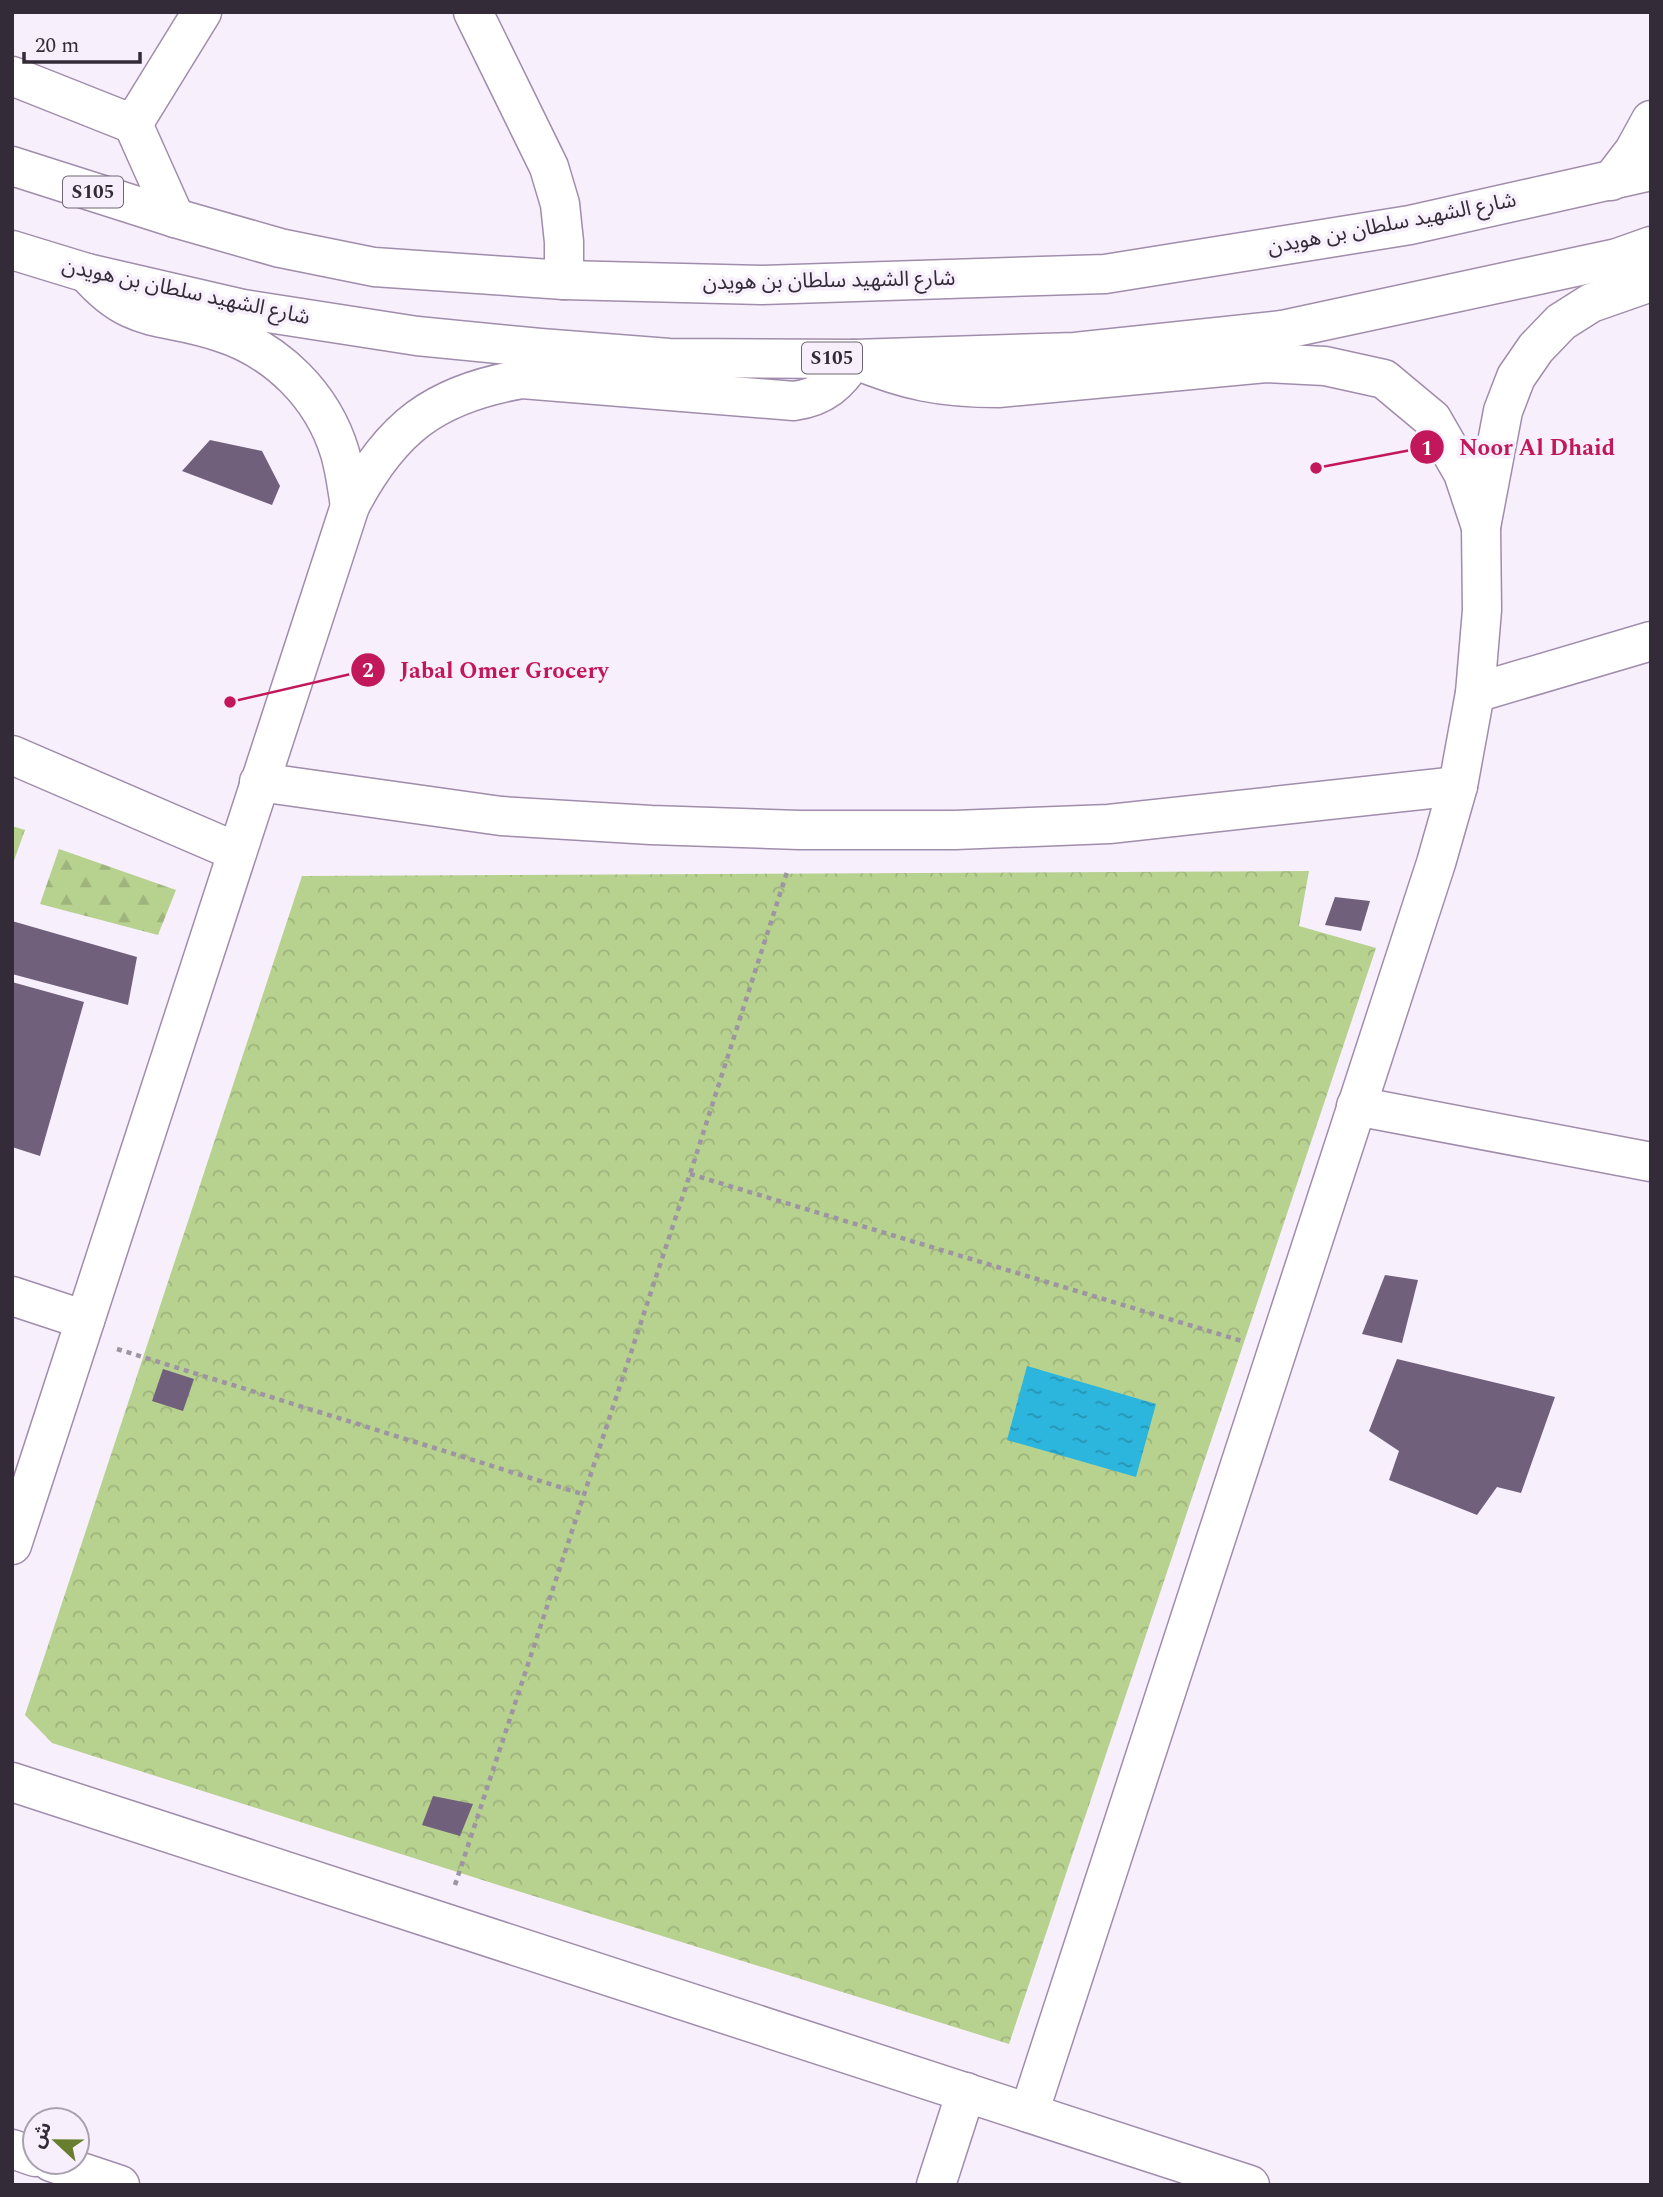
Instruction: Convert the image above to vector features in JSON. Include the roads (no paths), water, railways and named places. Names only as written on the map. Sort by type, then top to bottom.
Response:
[{"type":"main road","points":[[133,124],[202,12]]},
{"type":"main road","points":[[474,12],[550,167],[560,204],[564,280]]},
{"type":"main road","points":[[12,76],[133,124],[174,218]]},
{"type":"main road","points":[[1611,181],[1634,151],[1651,120]]},
{"type":"main road","name":"شارع الشهيد سلطان بن هويدن","points":[[12,166],[174,218],[280,248],[374,267],[564,280],[762,285],[1105,274],[1410,225],[1651,171]]},
{"type":"main road","name":"شارع الشهيد سلطان بن هويدن","points":[[12,250],[86,272],[243,309],[417,336],[669,358],[854,359],[1074,352],[1282,330],[1617,258],[1651,246]]},
{"type":"main road","points":[[86,272],[114,300],[136,312],[220,332],[262,351],[299,379],[324,418],[340,453],[350,506]]},
{"type":"main road","points":[[1029,2113],[1436,863],[1458,786],[1475,693],[1482,610],[1481,527],[1503,411],[1516,377],[1536,348],[1561,322],[1591,303],[1651,282]]},
{"type":"main road","points":[[12,1545],[350,506],[367,472],[390,443],[430,412],[451,399],[486,385],[522,379],[794,401],[808,399],[827,391],[842,378],[854,359],[886,373],[920,383],[958,388],[998,388],[1266,363],[1325,366],[1384,379],[1432,419],[1464,473],[1481,527]]},
{"type":"main road","points":[[1475,693],[1651,641]]},
{"type":"main road","points":[[12,755],[237,852]]},
{"type":"main road","points":[[260,782],[501,816],[800,830],[955,830],[1109,824],[1458,786]]},
{"type":"main road","points":[[1356,1106],[1651,1162]]},
{"type":"main road","points":[[12,1296],[83,1328]]},
{"type":"main road","points":[[12,1782],[966,2092],[1196,2176],[1250,2185]]},
{"type":"main road","points":[[936,2185],[966,2092]]},
{"type":"main road","points":[[91,2175],[120,2185]]},
{"type":"water","points":[[1027,1366],[1156,1404],[1136,1477],[1007,1440]]},
{"type":"place","name":"Noor Al Dhaid","points":[[1316,468]]},
{"type":"place","name":"Jabal Omer Grocery","points":[[230,702]]}]
